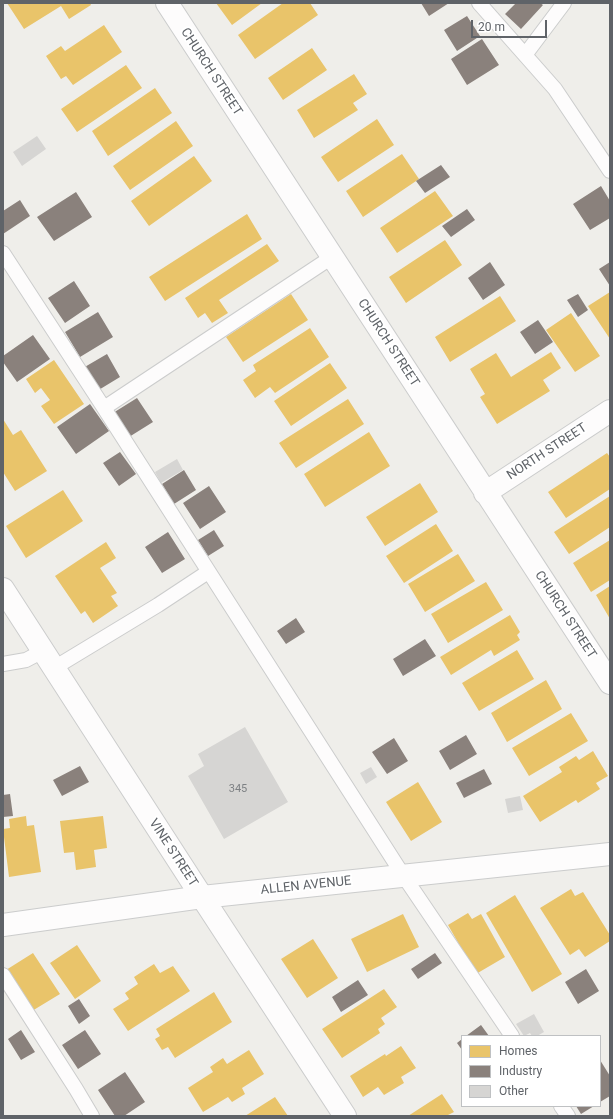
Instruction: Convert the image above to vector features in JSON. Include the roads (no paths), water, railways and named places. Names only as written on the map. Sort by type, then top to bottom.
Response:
[{"type":"street","name":"CHURCH STREET","points":[[167,3],[610,683]]},
{"type":"street","name":"NORTH STREET","points":[[485,492],[610,411]]},
{"type":"street","name":"VINE STREET","points":[[3,589],[345,1116]]},
{"type":"street","name":"ALLEN AVENUE","points":[[3,925],[202,897],[610,854]]},
{"type":"lane","points":[[479,3],[555,89],[610,171]]},
{"type":"lane","points":[[525,55],[564,3]]},
{"type":"lane","points":[[3,253],[403,875],[511,1035]]},
{"type":"lane","points":[[104,408],[332,257]]},
{"type":"lane","points":[[3,664],[26,660],[48,659],[158,605],[208,572]]},
{"type":"lane","points":[[3,975],[92,1116]]},
{"type":"lane","points":[[562,1107],[568,1116]]}]
